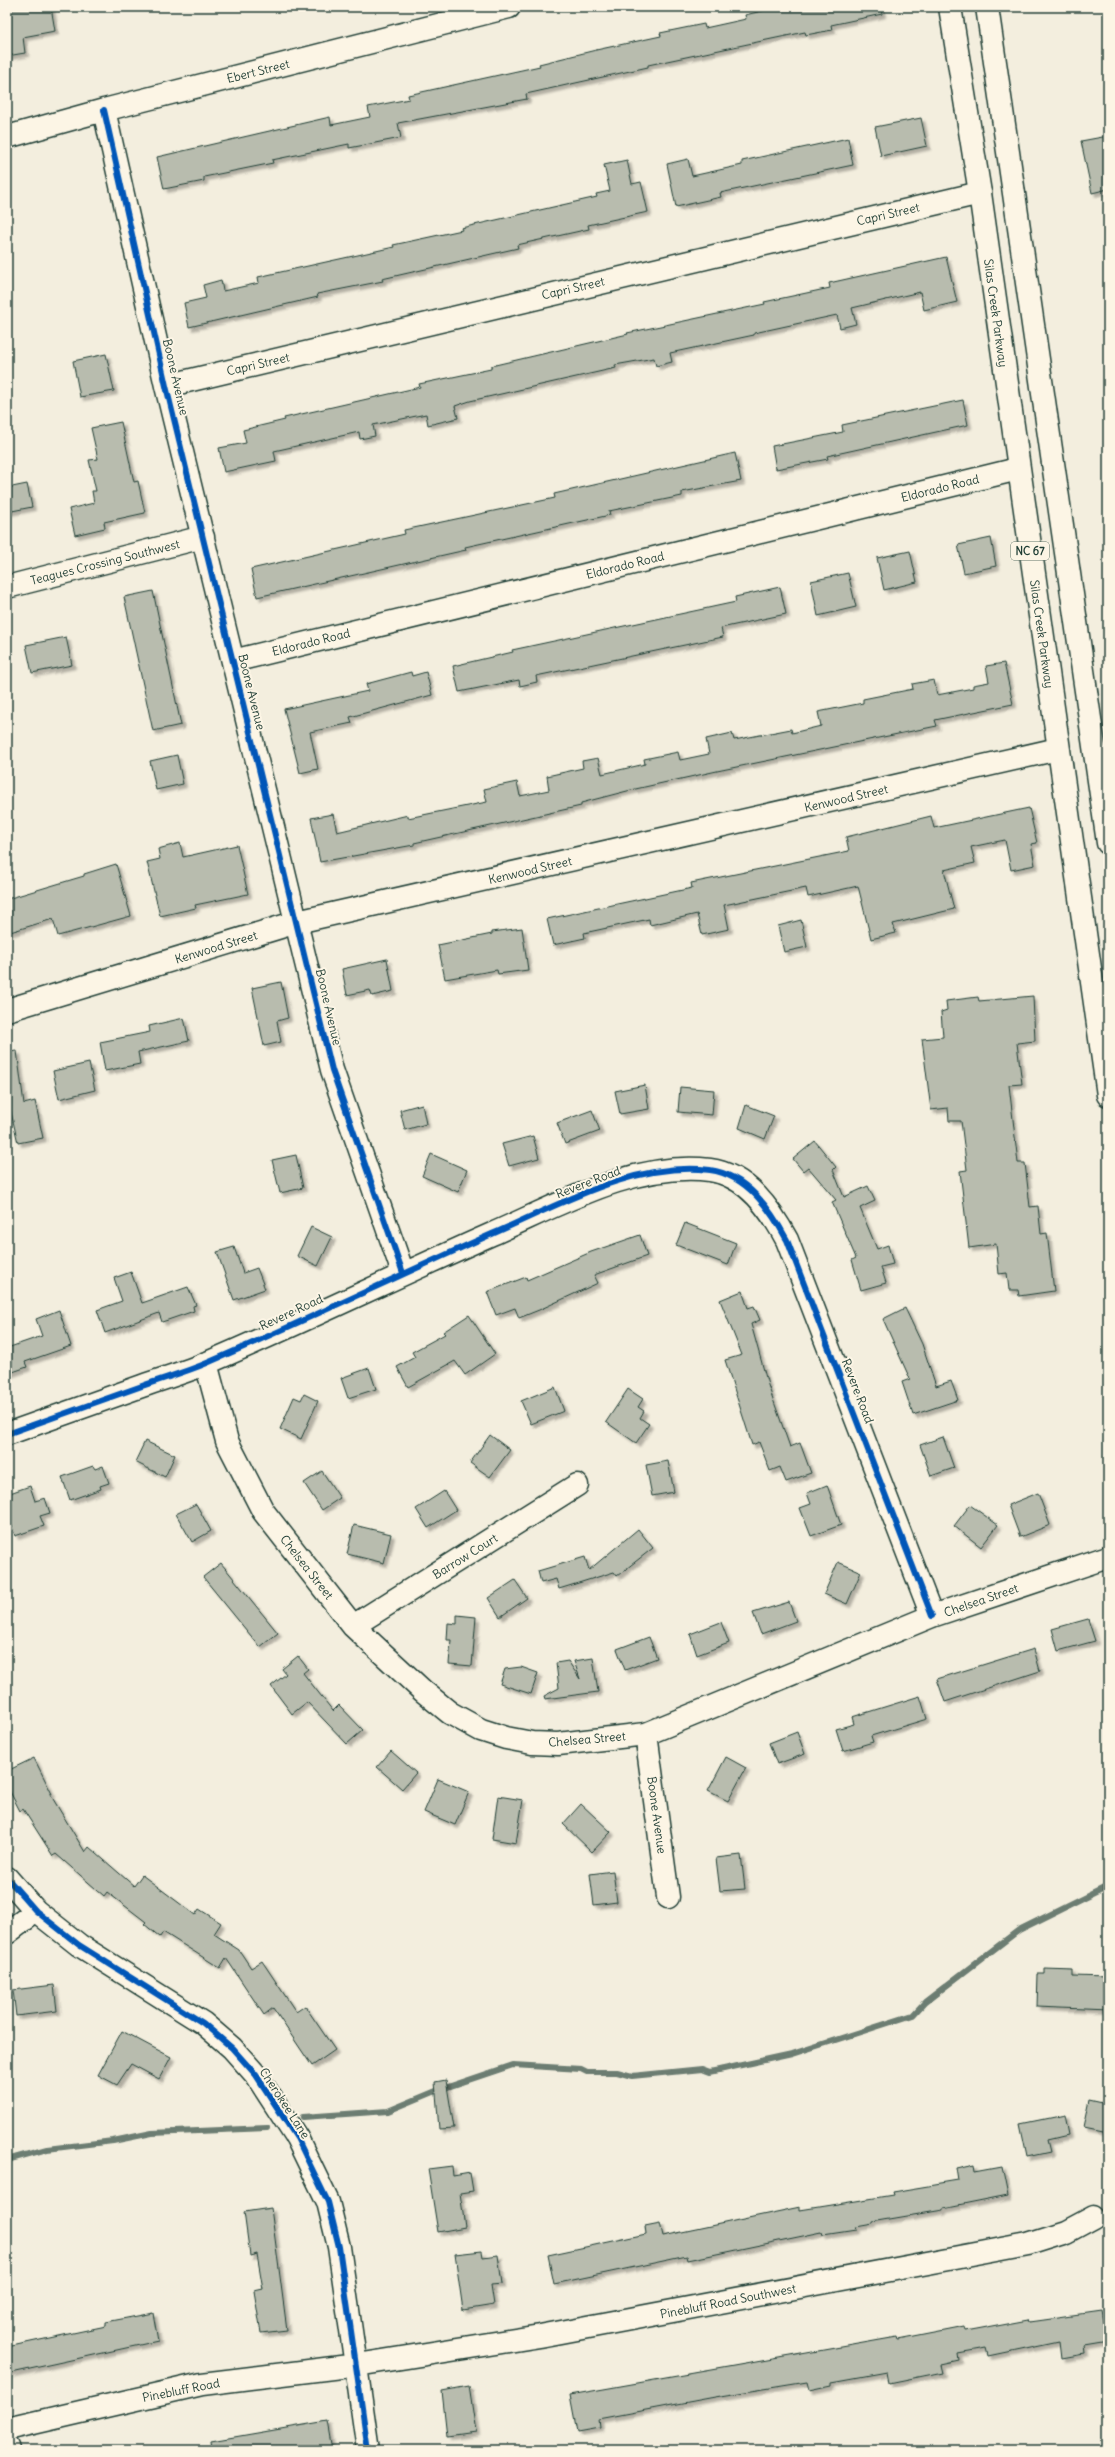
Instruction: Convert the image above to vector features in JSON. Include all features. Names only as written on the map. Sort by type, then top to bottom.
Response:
[{"type":"street","name":"Ebert Street","points":[[7,137],[104,110],[509,7]]},
{"type":"street","name":"Silas Creek Parkway","points":[[950,7],[980,193],[1108,1095]]},
{"type":"street","name":"NC 67","points":[[987,7],[1108,843]]},
{"type":"street","name":"Boone Avenue","points":[[104,110],[166,386],[332,1070],[403,1273]]},
{"type":"street","name":"Capri Street","points":[[166,386],[980,193]]},
{"type":"street","name":"Eldorado Road","points":[[233,661],[1018,469]]},
{"type":"street","name":"Teagues Crossing Southwest","points":[[7,587],[203,537]]},
{"type":"street","name":"Kenwood Street","points":[[7,1010],[297,922],[1058,749]]},
{"type":"street","name":"Revere Road","points":[[7,1434],[206,1364],[403,1273],[576,1197],[626,1179],[660,1171],[695,1169],[713,1170],[729,1176],[744,1185],[774,1217],[787,1240],[932,1616]]},
{"type":"street","name":"Chelsea Street","points":[[206,1364],[227,1441],[263,1511],[353,1626],[422,1691],[450,1713],[481,1730],[506,1738],[532,1743],[552,1744],[646,1734],[932,1616],[1108,1557]]},
{"type":"street","name":"Barrow Court","points":[[353,1626],[577,1485]]},
{"type":"street","name":"Boone Avenue","points":[[646,1734],[668,1897]]},
{"type":"street","name":"Cherokee Lane","points":[[7,1878],[36,1911],[85,1949],[203,2023],[232,2048],[256,2076],[297,2138],[328,2202],[339,2247],[368,2450]]},
{"type":"street","points":[[7,1933],[36,1911]]},
{"type":"street","name":"Pinebluff Road Southwest","points":[[357,2365],[540,2336],[1028,2244],[1066,2232],[1094,2217]]},
{"type":"street","name":"Pinebluff Road","points":[[7,2429],[202,2384],[357,2365]]},
{"type":"building","points":[[7,7],[51,7],[55,31],[23,37],[25,53],[7,56]]},
{"type":"building","points":[[779,7],[881,7],[882,14],[831,25],[832,30],[806,35],[805,32],[648,65],[648,67],[526,94],[527,99],[398,123],[401,138],[349,148],[349,144],[272,160],[273,163],[204,177],[204,181],[164,189],[157,157],[330,117],[331,125],[370,117],[368,107],[409,99],[408,95],[540,66],[539,64],[661,36],[660,33],[704,24],[705,28],[746,19],[745,15]]},
{"type":"building","points":[[921,118],[927,146],[881,156],[875,127]]},
{"type":"building","points":[[1108,136],[1108,189],[1092,193],[1081,141]]},
{"type":"building","points":[[848,138],[853,165],[720,193],[721,197],[676,207],[667,164],[688,159],[692,176],[742,165],[742,161]]},
{"type":"building","points":[[627,160],[632,184],[641,182],[648,212],[588,225],[589,229],[517,245],[518,248],[382,279],[383,281],[317,294],[318,297],[189,327],[184,303],[206,298],[203,285],[221,280],[223,291],[259,283],[258,277],[394,247],[393,245],[462,230],[461,228],[597,197],[596,194],[610,191],[604,165]]},
{"type":"building","points":[[946,257],[957,302],[924,310],[920,292],[907,295],[852,308],[856,324],[840,328],[837,315],[670,353],[672,362],[656,366],[654,358],[615,365],[616,368],[470,401],[455,406],[458,418],[428,425],[426,414],[373,425],[375,436],[360,439],[359,432],[274,451],[276,461],[224,472],[219,448],[246,443],[243,430],[285,420],[284,418],[420,387],[419,384],[491,369],[491,366],[628,334],[627,333],[765,304],[764,302],[830,288],[829,283]]},
{"type":"building","points":[[106,354],[114,391],[80,397],[73,361]]},
{"type":"building","points":[[963,400],[968,425],[827,456],[828,459],[776,469],[772,446],[843,432],[842,425]]},
{"type":"building","points":[[121,422],[134,482],[138,481],[145,513],[104,522],[105,528],[75,535],[69,509],[94,503],[92,491],[96,491],[89,460],[98,459],[91,428]]},
{"type":"building","points":[[735,453],[741,481],[682,492],[682,496],[609,511],[610,515],[465,547],[466,550],[257,597],[251,569],[405,534],[404,530],[555,498],[554,494]]},
{"type":"building","points":[[27,484],[32,507],[7,512],[7,488]]},
{"type":"building","points":[[991,538],[996,566],[964,573],[958,545]]},
{"type":"building","points":[[910,551],[917,582],[884,590],[877,558]]},
{"type":"building","points":[[848,573],[856,607],[818,616],[811,581]]},
{"type":"building","points":[[780,587],[786,614],[721,628],[723,637],[536,676],[537,682],[520,686],[519,680],[459,692],[453,666],[513,652],[512,650],[736,602],[735,597]]},
{"type":"building","points":[[153,591],[181,725],[153,731],[124,597]]},
{"type":"building","points":[[66,637],[72,665],[32,673],[26,645]]},
{"type":"building","points":[[1004,663],[1013,704],[935,720],[937,726],[631,790],[581,803],[581,806],[414,843],[414,845],[320,862],[311,818],[333,814],[337,832],[408,815],[408,818],[487,802],[484,789],[517,782],[520,796],[549,790],[547,776],[583,768],[582,761],[598,758],[602,774],[645,764],[644,759],[678,752],[680,760],[709,754],[706,739],[732,733],[734,740],[791,729],[792,733],[821,726],[818,712],[863,703],[863,699],[913,689],[912,684],[934,680],[937,695],[973,688],[973,685],[989,682],[986,666]]},
{"type":"building","points":[[411,672],[412,676],[426,672],[432,695],[350,717],[352,723],[310,732],[318,769],[300,773],[284,709],[368,691],[366,684]]},
{"type":"building","points":[[177,755],[183,784],[156,790],[150,761]]},
{"type":"building","points":[[1029,808],[1037,843],[1031,844],[1035,865],[1011,870],[1005,840],[971,847],[975,863],[944,870],[954,909],[893,924],[896,933],[871,939],[858,886],[808,897],[806,888],[724,905],[729,929],[702,935],[697,914],[650,925],[649,919],[584,933],[585,938],[553,945],[547,919],[692,888],[691,883],[849,851],[846,837],[931,816],[934,828]]},
{"type":"building","points":[[180,843],[183,857],[237,845],[248,894],[195,905],[196,908],[160,916],[147,862],[160,859],[158,849]]},
{"type":"building","points":[[116,864],[131,916],[58,936],[53,919],[7,933],[7,899],[84,876],[84,874]]},
{"type":"building","points":[[801,920],[807,947],[784,952],[778,926]]},
{"type":"building","points":[[522,928],[528,970],[498,974],[497,970],[445,979],[438,945],[492,934],[492,932]]},
{"type":"building","points":[[387,959],[393,991],[372,996],[370,990],[347,995],[342,969]]},
{"type":"building","points":[[281,982],[288,1018],[277,1021],[281,1042],[264,1046],[252,988]]},
{"type":"building","points":[[1033,996],[1035,1041],[1017,1043],[1022,1084],[1009,1085],[1018,1163],[1025,1163],[1030,1207],[1038,1206],[1041,1234],[1047,1233],[1054,1291],[1019,1296],[1018,1290],[1009,1290],[1007,1273],[999,1274],[996,1244],[969,1248],[960,1171],[967,1170],[961,1121],[949,1121],[948,1108],[931,1110],[922,1039],[943,1037],[941,1012],[947,1010],[946,1001],[978,997],[979,1001]]},
{"type":"building","points":[[184,1018],[189,1041],[138,1052],[140,1064],[105,1071],[100,1042],[150,1032],[149,1026]]},
{"type":"building","points":[[17,1051],[24,1104],[35,1101],[43,1138],[18,1143],[7,1095],[7,1052]]},
{"type":"building","points":[[89,1063],[95,1090],[59,1099],[53,1071]]},
{"type":"building","points":[[645,1085],[649,1109],[620,1114],[615,1091]]},
{"type":"building","points":[[680,1087],[714,1090],[712,1115],[678,1112]]},
{"type":"building","points":[[422,1104],[426,1124],[405,1130],[400,1110]]},
{"type":"building","points":[[746,1105],[774,1116],[765,1139],[739,1128]]},
{"type":"building","points":[[592,1110],[600,1131],[565,1144],[557,1123]]},
{"type":"building","points":[[533,1136],[539,1158],[509,1166],[502,1144]]},
{"type":"building","points":[[815,1141],[836,1167],[833,1170],[844,1197],[868,1186],[875,1201],[860,1208],[877,1249],[888,1245],[893,1264],[881,1267],[886,1283],[861,1290],[852,1260],[856,1258],[832,1202],[836,1200],[808,1167],[803,1171],[793,1159]]},
{"type":"building","points":[[431,1154],[467,1170],[458,1192],[422,1176]]},
{"type":"building","points":[[296,1155],[303,1188],[280,1193],[272,1160]]},
{"type":"building","points":[[685,1223],[736,1243],[728,1265],[676,1245]]},
{"type":"building","points":[[311,1227],[332,1237],[318,1266],[297,1256]]},
{"type":"building","points":[[640,1235],[647,1256],[594,1275],[598,1283],[519,1318],[515,1308],[496,1315],[487,1292],[526,1277],[527,1280],[591,1252]]},
{"type":"building","points":[[234,1247],[243,1273],[257,1268],[265,1289],[234,1300],[217,1252]]},
{"type":"building","points":[[131,1272],[142,1303],[188,1287],[196,1305],[193,1306],[194,1311],[162,1322],[159,1313],[105,1333],[97,1310],[122,1301],[114,1278]]},
{"type":"building","points":[[742,1291],[748,1308],[754,1306],[760,1320],[751,1324],[768,1385],[790,1447],[800,1443],[811,1473],[786,1482],[780,1467],[770,1471],[759,1442],[752,1445],[725,1360],[742,1355],[720,1300]]},
{"type":"building","points":[[905,1308],[922,1344],[936,1386],[951,1381],[958,1400],[913,1415],[902,1382],[910,1379],[883,1319]]},
{"type":"building","points":[[59,1310],[71,1346],[25,1362],[27,1367],[7,1374],[7,1348],[42,1336],[36,1319]]},
{"type":"building","points":[[469,1315],[495,1354],[465,1375],[455,1361],[408,1387],[397,1367],[415,1357],[412,1352],[445,1334],[443,1332]]},
{"type":"building","points":[[369,1368],[376,1389],[348,1398],[341,1378]]},
{"type":"building","points":[[555,1387],[564,1411],[531,1424],[521,1401]]},
{"type":"building","points":[[628,1389],[643,1399],[638,1407],[644,1411],[640,1418],[649,1424],[636,1443],[606,1422]]},
{"type":"building","points":[[304,1394],[318,1401],[301,1439],[280,1429],[294,1397],[301,1400]]},
{"type":"building","points":[[490,1435],[510,1450],[490,1477],[470,1463]]},
{"type":"building","points":[[943,1437],[954,1468],[931,1476],[920,1445]]},
{"type":"building","points":[[145,1441],[175,1455],[165,1477],[135,1462]]},
{"type":"building","points":[[668,1461],[674,1492],[652,1496],[646,1465]]},
{"type":"building","points":[[93,1466],[95,1469],[103,1466],[109,1483],[100,1486],[101,1489],[70,1500],[62,1477]]},
{"type":"building","points":[[322,1471],[340,1498],[322,1510],[304,1483]]},
{"type":"building","points":[[827,1485],[841,1525],[811,1536],[800,1508],[811,1504],[807,1493]]},
{"type":"building","points":[[30,1486],[35,1501],[45,1498],[50,1513],[40,1516],[44,1526],[15,1536],[7,1511],[7,1494]]},
{"type":"building","points":[[444,1491],[456,1510],[428,1528],[416,1509]]},
{"type":"building","points":[[1038,1493],[1050,1525],[1020,1537],[1008,1505]]},
{"type":"building","points":[[196,1504],[211,1531],[192,1542],[176,1514]]},
{"type":"building","points":[[970,1505],[998,1525],[981,1547],[954,1526]]},
{"type":"building","points":[[354,1525],[391,1534],[384,1563],[347,1554]]},
{"type":"building","points":[[638,1529],[653,1548],[617,1576],[614,1572],[559,1589],[556,1579],[541,1583],[538,1571],[585,1557],[589,1570]]},
{"type":"building","points":[[838,1562],[861,1572],[847,1604],[824,1594]]},
{"type":"building","points":[[221,1563],[278,1633],[260,1647],[203,1577]]},
{"type":"building","points":[[515,1580],[527,1598],[500,1617],[488,1598]]},
{"type":"building","points":[[789,1602],[796,1621],[761,1634],[753,1613]]},
{"type":"building","points":[[457,1615],[476,1617],[472,1666],[449,1664],[451,1640],[447,1640],[448,1623],[457,1624]]},
{"type":"building","points":[[1088,1619],[1095,1641],[1058,1651],[1052,1629]]},
{"type":"building","points":[[721,1622],[729,1643],[697,1655],[690,1634]]},
{"type":"building","points":[[649,1637],[657,1658],[625,1670],[617,1649]]},
{"type":"building","points":[[1034,1649],[1040,1671],[945,1702],[937,1679]]},
{"type":"building","points":[[298,1656],[308,1669],[303,1673],[333,1711],[339,1705],[363,1730],[347,1744],[307,1702],[292,1714],[271,1686],[286,1674],[282,1669]]},
{"type":"building","points":[[593,1658],[598,1692],[545,1699],[544,1696],[559,1688],[556,1663],[568,1661],[580,1679],[574,1661]]},
{"type":"building","points":[[521,1667],[538,1673],[531,1694],[500,1684],[505,1669]]},
{"type":"building","points":[[920,1696],[927,1719],[871,1736],[873,1742],[843,1751],[836,1729],[854,1724],[852,1717]]},
{"type":"building","points":[[797,1732],[805,1754],[777,1764],[769,1743]]},
{"type":"building","points":[[391,1751],[416,1773],[402,1789],[377,1767]]},
{"type":"building","points":[[726,1757],[746,1768],[728,1801],[708,1791]]},
{"type":"building","points":[[34,1758],[52,1794],[50,1794],[85,1852],[89,1847],[134,1886],[142,1875],[195,1915],[199,1909],[221,1923],[214,1934],[239,1950],[251,1968],[262,1961],[296,2012],[305,2006],[335,2050],[312,2066],[273,2008],[264,2015],[226,1958],[220,1968],[163,1932],[160,1937],[144,1924],[146,1922],[107,1892],[104,1896],[56,1854],[53,1856],[23,1809],[20,1811],[7,1786],[7,1771]]},
{"type":"building","points":[[438,1779],[469,1792],[455,1825],[424,1812]]},
{"type":"building","points":[[498,1796],[523,1800],[516,1843],[492,1839]]},
{"type":"building","points":[[581,1804],[611,1832],[592,1852],[563,1824]]},
{"type":"building","points":[[741,1855],[745,1889],[720,1891],[716,1858]]},
{"type":"building","points":[[613,1871],[617,1902],[594,1905],[590,1874]]},
{"type":"building","points":[[1045,1969],[1073,1970],[1073,1976],[1108,1977],[1108,2009],[1037,2006],[1038,1974],[1045,1974]]},
{"type":"building","points":[[54,1985],[57,2011],[16,2016],[13,1990]]},
{"type":"building","points":[[122,2031],[171,2057],[159,2079],[131,2064],[117,2085],[98,2075]]},
{"type":"building","points":[[446,2080],[454,2128],[439,2129],[435,2082]]},
{"type":"building","points":[[1090,2099],[1108,2103],[1108,2132],[1084,2127]]},
{"type":"building","points":[[1064,2115],[1068,2135],[1047,2140],[1050,2152],[1027,2157],[1020,2124]]},
{"type":"building","points":[[974,2164],[975,2171],[1002,2166],[1008,2195],[943,2208],[943,2210],[872,2222],[872,2224],[855,2227],[856,2230],[823,2235],[822,2232],[688,2260],[687,2256],[554,2284],[548,2255],[646,2234],[645,2226],[660,2223],[663,2236],[800,2207],[800,2210],[893,2195],[892,2192],[958,2181],[956,2168]]},
{"type":"building","points":[[452,2166],[453,2176],[470,2173],[473,2191],[460,2193],[465,2227],[438,2232],[428,2169]]},
{"type":"building","points":[[271,2208],[287,2330],[261,2333],[254,2291],[263,2289],[257,2254],[250,2256],[244,2212]]},
{"type":"building","points":[[482,2251],[483,2257],[498,2255],[502,2284],[491,2285],[494,2305],[463,2310],[455,2254]]},
{"type":"building","points":[[1101,2312],[1106,2342],[1082,2346],[1083,2354],[1061,2358],[1059,2341],[988,2356],[986,2348],[958,2353],[959,2360],[941,2364],[943,2372],[889,2383],[887,2372],[832,2382],[832,2385],[809,2390],[807,2382],[715,2397],[598,2419],[599,2428],[577,2432],[570,2395],[897,2337],[898,2340],[964,2327],[965,2331],[1029,2319],[1030,2322]]},
{"type":"building","points":[[153,2313],[158,2341],[7,2374],[7,2347],[106,2326],[106,2322]]},
{"type":"building","points":[[469,2386],[476,2432],[447,2436],[442,2391]]},
{"type":"building","points":[[327,2421],[332,2450],[212,2450],[211,2441]]},
{"type":"waterway","points":[[303,2117],[388,2111],[436,2091],[513,2065],[581,2069],[587,2072],[617,2072],[632,2076],[702,2069],[710,2072],[792,2054],[913,2015],[925,2002],[1019,1930],[1108,1886]]},
{"type":"waterway","points":[[7,2160],[47,2149],[113,2141],[152,2133],[267,2128]]},
{"type":"cycle path","points":[[104,110],[166,386],[332,1070],[403,1273]]},
{"type":"cycle path","points":[[7,1434],[207,1363],[544,1210],[598,1188],[653,1172],[682,1169],[710,1170],[723,1173],[746,1186],[765,1206],[787,1240],[932,1616]]},
{"type":"cycle path","points":[[7,1878],[36,1911],[79,1945],[203,2023],[232,2048],[256,2075],[297,2138],[328,2202],[339,2247],[368,2450]]}]
